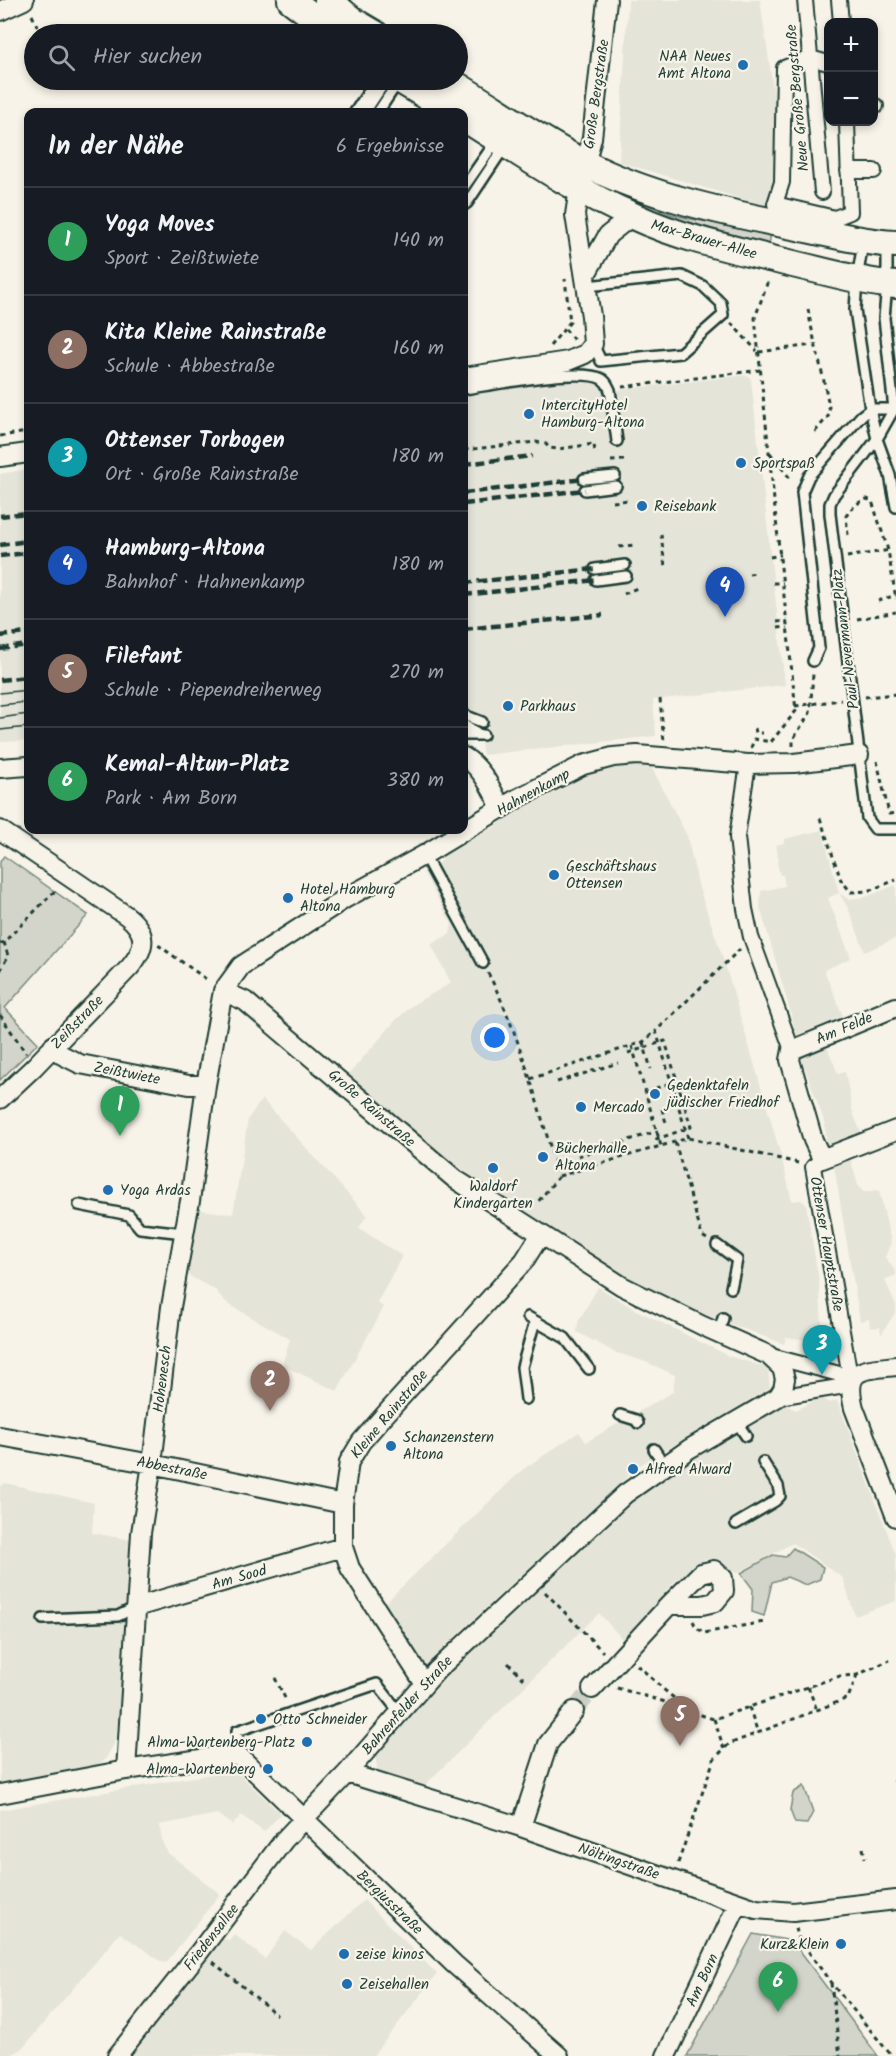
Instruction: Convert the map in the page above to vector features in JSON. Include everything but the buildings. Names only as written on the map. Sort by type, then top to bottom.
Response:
[{"type":"main road","points":[[292,0],[323,24]]},
{"type":"main road","points":[[328,0],[358,24]]},
{"type":"main road","points":[[416,90],[447,108]]},
{"type":"main road","name":"Max-Brauer-Allee","points":[[443,90],[492,119],[504,133]]},
{"type":"main road","name":"Max-Brauer-Allee","points":[[458,90],[504,133],[579,188],[632,216],[703,242],[857,279],[892,285]]},
{"type":"main road","name":"Max-Brauer-Allee","points":[[468,120],[504,133],[549,144],[585,164],[708,208],[882,243]]},
{"type":"street","name":"Große Bergstraße","points":[[579,188],[592,138],[607,0]]},
{"type":"street","name":"Neue Große Bergstraße","points":[[805,0],[822,192]]},
{"type":"street","points":[[839,0],[841,18]]},
{"type":"street","points":[[0,11],[28,7]]},
{"type":"street","points":[[824,62],[810,58],[784,68],[782,182],[775,204],[835,218],[850,212],[847,126]]},
{"type":"street","points":[[849,171],[874,171]]},
{"type":"street","points":[[468,376],[568,361],[585,354],[593,344],[575,215],[579,188]]},
{"type":"street","points":[[586,281],[608,235],[632,216]]},
{"type":"street","points":[[0,457],[24,454]]},
{"type":"street","name":"Hahnenkamp","points":[[468,829],[536,789],[592,762],[625,755],[666,756],[748,765],[867,756]]},
{"type":"street","points":[[468,760],[480,771],[502,809]]},
{"type":"street","name":"Ottenser Hauptstraße","points":[[748,765],[737,837],[745,909],[751,937],[792,1050],[790,1060],[813,1140],[822,1159],[813,1167],[851,1382],[851,1395],[896,1517]]},
{"type":"street","points":[[0,768],[24,766]]},
{"type":"street","points":[[0,830],[135,922],[142,939]]},
{"type":"street","name":"Hahnenkamp","points":[[223,991],[241,966],[346,898],[460,834]]},
{"type":"street","name":"Zeißstraße","points":[[0,1099],[33,1068],[138,958],[142,949],[142,939]]},
{"type":"street","name":"Hohenesch","points":[[126,1770],[141,1533],[152,1464],[166,1336],[223,991]]},
{"type":"street","name":"Große Rainstraße","points":[[223,991],[245,1001],[445,1171],[622,1286],[721,1325],[768,1355],[843,1375],[851,1382]]},
{"type":"street","name":"Am Felde","points":[[792,1050],[896,1006]]},
{"type":"street","name":"Zeißtwiete","points":[[53,1047],[62,1055],[80,1064],[189,1085],[206,1085]]},
{"type":"street","points":[[822,1159],[896,1131]]},
{"type":"street","name":"Kleine Rainstraße","points":[[430,1676],[350,1568],[343,1547],[343,1504],[349,1462],[361,1442],[499,1294],[541,1234]]},
{"type":"street","points":[[768,1355],[782,1368],[785,1379],[778,1397]]},
{"type":"street","name":"Bahrenfelder Straße","points":[[304,1818],[347,1773],[430,1676],[625,1494],[689,1449],[741,1428],[778,1397],[839,1387],[851,1382],[861,1371],[896,1366]]},
{"type":"street","name":"Abbestraße","points":[[0,1436],[152,1464],[343,1504]]},
{"type":"street","name":"Am Sood","points":[[136,1607],[343,1547]]},
{"type":"street","points":[[608,1671],[669,1605],[701,1573],[714,1570],[723,1578],[724,1591],[715,1602],[702,1605],[669,1605]]},
{"type":"street","points":[[521,1827],[548,1744],[574,1711]]},
{"type":"street","points":[[0,1794],[126,1770],[221,1756],[239,1756],[304,1818]]},
{"type":"street","name":"Nöltingstraße","points":[[347,1773],[521,1827],[756,1909],[793,1912],[896,1900]]},
{"type":"street","name":"Friedensallee","points":[[117,2056],[284,1840],[304,1818]]},
{"type":"street","name":"Bergiusstraße","points":[[304,1818],[446,1956],[559,2056]]},
{"type":"street","name":"Am Born","points":[[666,2056],[738,1904]]},
{"type":"lane","points":[[358,108],[370,90]]},
{"type":"lane","points":[[368,108],[379,90]]},
{"type":"lane","points":[[381,108],[392,90]]},
{"type":"lane","points":[[468,182],[504,133]]},
{"type":"lane","points":[[468,203],[504,133]]},
{"type":"lane","points":[[882,243],[857,279],[855,310],[870,409],[877,439],[890,475],[896,507]]},
{"type":"lane","points":[[813,661],[819,648],[802,492],[809,476],[861,416],[870,409],[894,409],[884,318],[892,285],[882,243]]},
{"type":"lane","points":[[586,281],[682,276],[703,286],[721,303],[723,315],[680,353],[601,361],[593,344]]},
{"type":"lane","points":[[468,388],[573,374],[597,377],[607,383],[610,390],[616,441]]},
{"type":"lane","name":"Paul-Nevermann-Platz","points":[[894,409],[877,439],[841,485],[830,504],[852,699],[867,756],[869,823],[875,829],[896,830]]},
{"type":"lane","points":[[584,479],[615,476]]},
{"type":"lane","points":[[585,490],[616,486]]},
{"type":"lane","points":[[595,569],[625,566]]},
{"type":"lane","points":[[596,580],[626,576]]},
{"type":"lane","points":[[468,717],[482,722]]},
{"type":"lane","points":[[468,727],[480,735],[468,735]]},
{"type":"lane","points":[[424,855],[483,963]]},
{"type":"lane","points":[[79,1205],[129,1215],[140,1228],[184,1233]]},
{"type":"lane","points":[[717,1245],[737,1260],[731,1288]]},
{"type":"lane","points":[[526,1399],[522,1368],[531,1319],[565,1338],[589,1369]]},
{"type":"lane","points":[[620,1415],[636,1420],[638,1423]]},
{"type":"lane","points":[[654,1449],[665,1466]]},
{"type":"lane","points":[[736,1524],[780,1496],[778,1486],[763,1462]]},
{"type":"lane","points":[[43,1619],[118,1616],[136,1607]]},
{"type":"lane","points":[[239,1756],[237,1731],[377,1684],[399,1712]]},
{"type":"path","points":[[28,7],[36,24]]},
{"type":"path","points":[[754,740],[771,742],[796,711],[755,318],[771,274],[770,258]]},
{"type":"path","points":[[543,354],[570,322],[565,276]]},
{"type":"path","points":[[808,309],[814,345],[826,384],[830,414],[814,433]]},
{"type":"path","points":[[723,315],[759,352]]},
{"type":"path","points":[[759,352],[814,345]]},
{"type":"path","points":[[617,386],[626,387],[761,370]]},
{"type":"path","points":[[0,436],[24,433]]},
{"type":"path","points":[[468,450],[536,442],[558,449],[594,444],[595,453]]},
{"type":"path","points":[[769,452],[802,492]]},
{"type":"path","points":[[609,461],[624,460]]},
{"type":"path","points":[[848,536],[846,516],[860,501],[867,499],[875,505],[889,550],[896,599]]},
{"type":"path","points":[[613,502],[629,500]]},
{"type":"path","points":[[661,534],[665,567]]},
{"type":"path","points":[[618,547],[634,545]]},
{"type":"path","points":[[849,546],[851,567]]},
{"type":"path","points":[[845,557],[889,550]]},
{"type":"path","points":[[770,557],[781,555]]},
{"type":"path","points":[[749,574],[756,573]]},
{"type":"path","points":[[773,583],[784,583]]},
{"type":"path","points":[[624,594],[639,587]]},
{"type":"path","points":[[878,601],[896,595]]},
{"type":"path","points":[[856,609],[858,627]]},
{"type":"path","points":[[857,619],[896,612]]},
{"type":"path","points":[[777,622],[787,621]]},
{"type":"path","points":[[778,628],[788,627]]},
{"type":"path","points":[[794,763],[793,739],[810,713],[813,661]]},
{"type":"path","points":[[865,687],[867,705]]},
{"type":"path","points":[[795,705],[896,694]]},
{"type":"path","points":[[660,699],[666,756]]},
{"type":"path","points":[[748,765],[756,733],[755,728]]},
{"type":"path","points":[[756,733],[762,733]]},
{"type":"path","points":[[867,756],[889,814],[896,813]]},
{"type":"path","points":[[820,818],[841,880],[851,892],[867,891],[896,880]]},
{"type":"path","points":[[0,971],[8,956],[2,943],[55,892],[67,875]]},
{"type":"path","points":[[142,939],[155,943],[223,991]]},
{"type":"path","points":[[483,963],[503,1001],[530,1079],[559,1176]]},
{"type":"path","points":[[530,1079],[643,1042],[725,964]]},
{"type":"path","points":[[0,1015],[27,1054],[33,1068]]},
{"type":"path","points":[[656,1031],[688,1138]]},
{"type":"path","points":[[628,1053],[665,1041],[678,1081],[691,1127],[654,1140]]},
{"type":"path","points":[[643,1042],[651,1069]]},
{"type":"path","points":[[634,1045],[639,1050]]},
{"type":"path","points":[[634,1045],[662,1146]]},
{"type":"path","points":[[557,1082],[618,1063]]},
{"type":"path","points":[[656,1088],[678,1081]]},
{"type":"path","points":[[662,1109],[667,1126]]},
{"type":"path","points":[[578,1156],[658,1131]]},
{"type":"path","points":[[662,1146],[664,1136]]},
{"type":"path","points":[[537,1203],[559,1176],[688,1138],[782,1160]]},
{"type":"path","points":[[675,1142],[702,1236],[717,1245]]},
{"type":"path","points":[[533,1580],[608,1671],[615,1688],[688,1709]]},
{"type":"path","points":[[690,1605],[691,1616],[696,1627],[704,1633],[764,1622]]},
{"type":"path","points":[[608,1671],[701,1716],[714,1719],[840,1676],[857,1675],[890,1660]]},
{"type":"path","points":[[508,1663],[525,1680]]},
{"type":"path","points":[[672,1880],[714,1759],[729,1744],[848,1698],[857,1675]]},
{"type":"path","points":[[275,1678],[290,1707]]},
{"type":"path","points":[[808,1687],[817,1710]]},
{"type":"path","points":[[749,1707],[758,1733]]},
{"type":"path","points":[[714,1719],[724,1749]]},
{"type":"path","points":[[863,1848],[865,1858]]},
{"type":"path","points":[[793,1912],[798,1937],[831,1983],[892,2056]]},
{"type":"path","points":[[200,1951],[277,2015]]},
{"type":"path","points":[[831,1983],[840,2056]]},
{"type":"shaded area","points":[[628,0],[760,0],[781,142],[769,207],[619,162]]},
{"type":"shaded area","points":[[615,191],[671,214],[771,233],[769,245],[670,217],[614,194]]},
{"type":"shaded area","points":[[584,364],[608,391],[747,375],[751,379],[785,685],[653,700],[656,736],[483,755],[476,717],[468,717],[468,381]]},
{"type":"shaded area","points":[[24,470],[24,741],[0,742],[0,474]]},
{"type":"shaded area","points":[[633,765],[651,766],[687,836],[699,888],[725,964],[782,1159],[792,1201],[801,1200],[806,1204],[819,1281],[823,1338],[820,1342],[786,1337],[784,1344],[660,1295],[597,1260],[498,1197],[347,1076],[396,1020],[414,1004],[451,983],[431,944],[450,934],[452,924],[423,872],[442,861],[442,855],[496,826],[519,808],[576,778],[601,769]]},
{"type":"shaded area","points":[[822,830],[839,893],[828,898],[851,958],[824,970],[843,1016],[795,1036],[793,1021],[760,907],[761,891],[785,886],[783,875],[779,872],[776,845],[784,843],[784,839]]},
{"type":"shaded area","points":[[4,856],[88,915],[5,1008],[38,1043],[0,1080],[0,861]]},
{"type":"shaded area","points":[[896,885],[896,938],[865,952],[848,908],[839,893],[849,899],[866,897]]},
{"type":"shaded area","points":[[826,1044],[838,1074],[845,1072],[853,1113],[863,1137],[828,1150],[824,1121],[800,1054]]},
{"type":"shaded area","points":[[262,1099],[367,1215],[359,1228],[402,1256],[377,1303],[384,1307],[337,1391],[282,1365],[290,1339],[228,1304],[215,1290],[186,1274],[194,1209],[233,1214],[248,1119]]},
{"type":"shaded area","points":[[849,1155],[858,1185],[863,1192],[879,1190],[891,1242],[885,1257],[896,1275],[885,1280],[896,1305],[896,1311],[881,1335],[880,1327],[870,1328],[869,1319],[860,1321],[833,1160]]},
{"type":"shaded area","points":[[598,1287],[636,1310],[729,1356],[768,1368],[770,1388],[640,1465],[445,1646],[445,1649],[428,1667],[414,1662],[380,1608],[522,1470],[579,1432],[586,1442],[673,1392],[675,1375],[646,1362],[614,1352],[577,1332],[578,1322]]},
{"type":"shaded area","points":[[819,1398],[830,1403],[837,1400],[896,1555],[896,1601],[855,1616],[843,1578],[793,1543],[737,1573],[706,1559],[676,1580],[623,1640],[599,1613],[420,1790],[378,1773],[375,1755],[463,1659],[632,1500],[657,1480],[715,1444],[786,1405],[796,1410]]},
{"type":"shaded area","points":[[5,1483],[94,1503],[92,1533],[132,1540],[118,1721],[114,1744],[105,1760],[91,1768],[0,1785],[0,1487]]},
{"type":"shaded area","points":[[793,1548],[823,1567],[820,1579],[806,1585],[787,1577],[772,1582],[764,1616],[752,1612],[753,1589],[741,1573],[773,1555],[785,1557]]},
{"type":"shaded area","points":[[235,1770],[281,1814],[264,1832],[241,1815],[233,1825],[218,1814],[159,1825],[163,1844],[168,1853],[220,1894],[166,1963],[120,1933],[22,2049],[9,2056],[0,2056],[0,1810]]},
{"type":"shaded area","points":[[804,1786],[813,1812],[807,1824],[795,1823],[790,1810],[793,1793]]},
{"type":"shaded area","name":"Zeisehallen","points":[[364,1900],[437,1974],[373,2056],[128,2056],[219,1938],[229,1940],[234,1934],[265,1959],[285,1931],[311,1950]]},
{"type":"shaded area","points":[[753,1934],[792,1941],[878,2056],[687,2056]]},
{"type":"tunnel","points":[[574,1711],[592,1689]]},
{"type":"tram line","points":[[0,693],[24,690]]},
{"type":"tram line","points":[[0,705],[24,702]]},
{"type":"tram line","points":[[0,718],[24,715]]},
{"type":"tram line","points":[[0,730],[24,727]]},
{"type":"railway","points":[[468,464],[532,456]]},
{"type":"railway","points":[[468,493],[584,479]]},
{"type":"railway","points":[[468,504],[585,490]]},
{"type":"railway","points":[[0,516],[24,513]]},
{"type":"railway","points":[[0,545],[24,542]]},
{"type":"railway","points":[[0,556],[24,553]]},
{"type":"railway","points":[[468,583],[595,569]]},
{"type":"railway","points":[[468,595],[596,580]]},
{"type":"railway","points":[[468,629],[603,615]]},
{"type":"railway","points":[[0,636],[24,633]]},
{"type":"railway","points":[[0,649],[24,646]]},
{"type":"railway","points":[[0,680],[24,677]]},
{"type":"place","name":"NAA Neues Amt Altona","points":[[743,65]]},
{"type":"place","name":"IntercityHotel Hamburg-Altona","points":[[529,414]]},
{"type":"place","name":"Sportspaß","points":[[741,463]]},
{"type":"place","name":"Reisebank","points":[[642,506]]},
{"type":"place","name":"Hamburg-Altona","points":[[725,617]]},
{"type":"place","name":"Parkhaus","points":[[508,706]]},
{"type":"place","name":"Geschäftshaus Ottensen","points":[[554,875]]},
{"type":"place","name":"Hotel Hamburg Altona","points":[[288,898]]},
{"type":"place","name":"Gedenktafeln jüdischer Friedhof","points":[[655,1094]]},
{"type":"place","name":"Mercado","points":[[581,1107]]},
{"type":"place","name":"Yoga Moves","points":[[120,1136]]},
{"type":"place","name":"Bücherhalle Altona","points":[[543,1157]]},
{"type":"place","name":"Waldorf Kindergarten","points":[[493,1168]]},
{"type":"place","name":"Yoga Ardas","points":[[108,1190]]},
{"type":"place","name":"Ottenser Torbogen","points":[[822,1375]]},
{"type":"place","name":"Kita Kleine Rainstraße","points":[[270,1411]]},
{"type":"place","name":"Schanzenstern Altona","points":[[391,1446]]},
{"type":"place","name":"Alfred Alward","points":[[633,1469]]},
{"type":"place","name":"Otto Schneider","points":[[261,1719]]},
{"type":"place","name":"Alma-Wartenberg-Platz","points":[[307,1742]]},
{"type":"place","name":"Filefant","points":[[680,1746]]},
{"type":"place","name":"Alma-Wartenberg","points":[[268,1769]]},
{"type":"place","name":"Kurz&Klein","points":[[841,1944]]},
{"type":"place","name":"zeise kinos","points":[[344,1954]]},
{"type":"place","name":"Zeisehallen","points":[[347,1984]]},
{"type":"place","name":"Kemal-Altun-Platz","points":[[778,2012]]}]
